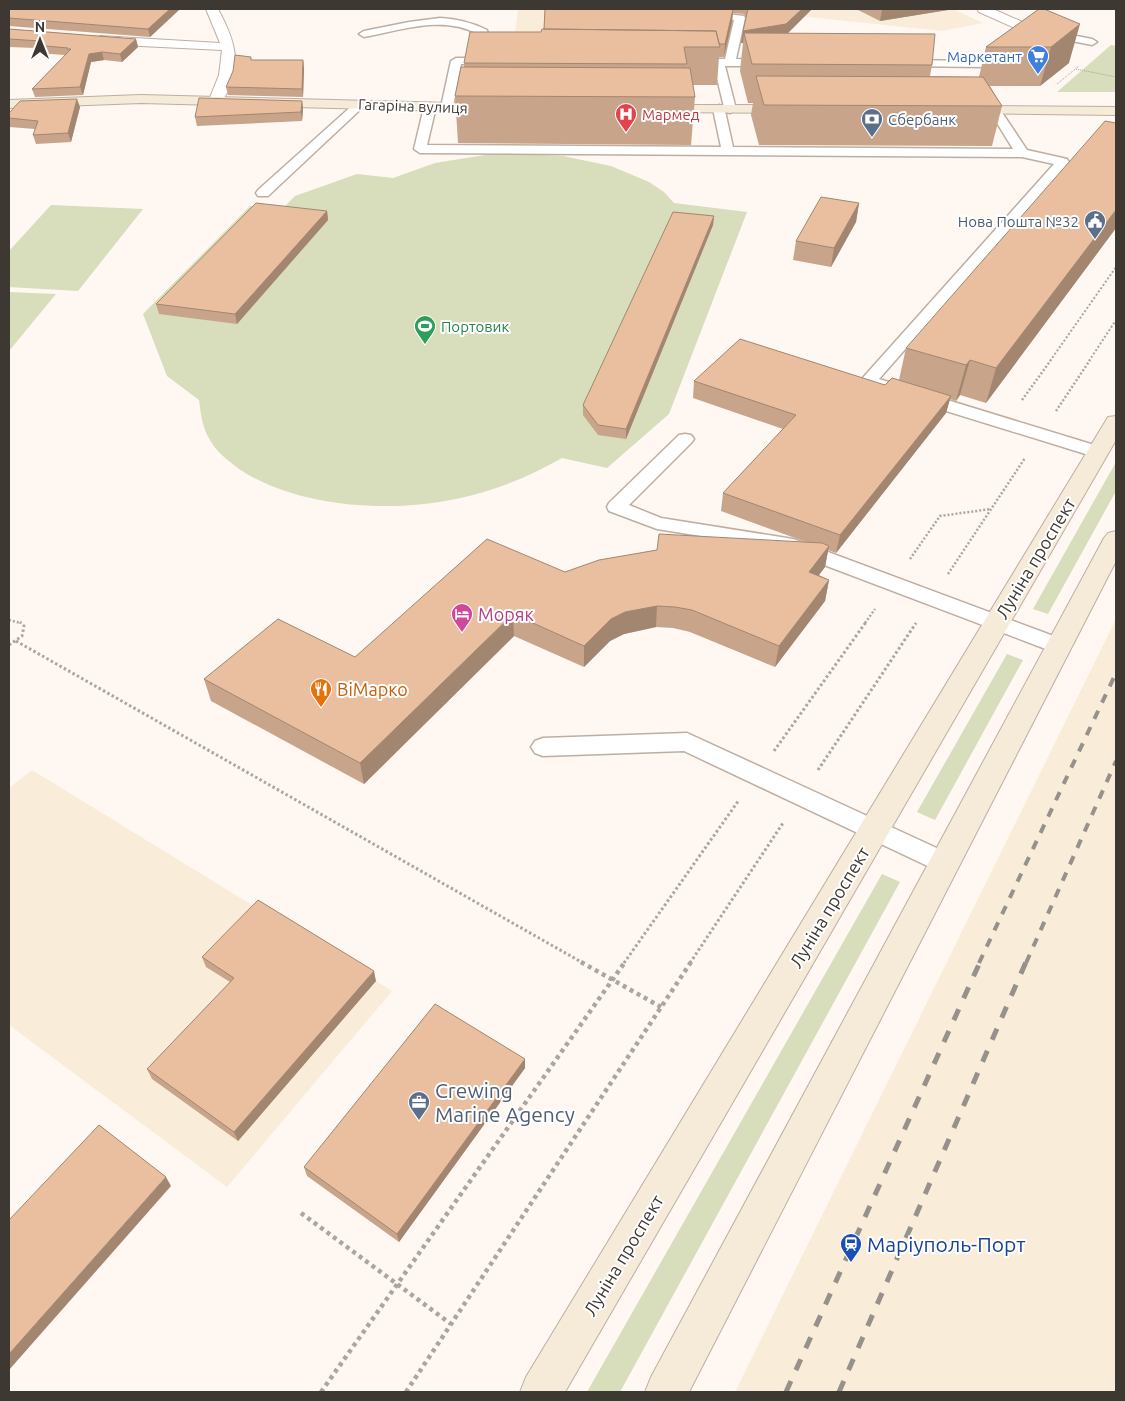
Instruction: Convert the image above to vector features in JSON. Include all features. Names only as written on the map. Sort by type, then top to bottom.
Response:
[{"type":"main road","name":"Гагаріна вулиця","points":[[9,104],[141,99],[505,108]]},
{"type":"main road","points":[[641,108],[800,109]]},
{"type":"main road","points":[[946,110],[1116,111]]},
{"type":"main road","points":[[1087,111],[1116,117]]},
{"type":"main road","name":"Луніна проспект","points":[[541,1392],[1116,422]]},
{"type":"main road","points":[[666,1392],[1116,538]]},
{"type":"street","points":[[212,9],[228,47],[230,66],[216,100]]},
{"type":"street","points":[[983,9],[1023,36]]},
{"type":"street","points":[[82,38],[228,47]]},
{"type":"lane","points":[[659,9],[740,18],[724,62],[724,109],[728,151]]},
{"type":"lane","points":[[364,34],[435,21],[457,22],[474,26],[483,32],[495,61],[456,61],[446,107]]},
{"type":"lane","points":[[1052,34],[1061,27]]},
{"type":"lane","points":[[887,63],[985,64],[1023,36],[1052,34],[1092,42]]},
{"type":"lane","points":[[679,62],[779,63]]},
{"type":"lane","points":[[263,193],[359,105]]},
{"type":"lane","points":[[430,107],[420,149],[1022,153],[1063,162],[868,380],[1098,452]]},
{"type":"lane","points":[[995,110],[1022,153]]},
{"type":"lane","points":[[685,439],[616,507],[657,523],[786,543],[1059,646]]},
{"type":"lane","points":[[542,747],[687,742],[945,862]]},
{"type":"path","points":[[1052,88],[1083,63]]},
{"type":"path","points":[[1076,69],[1116,77]]},
{"type":"path","points":[[1006,423],[1116,267]]},
{"type":"path","points":[[406,1392],[1116,320]]},
{"type":"path","points":[[321,1392],[940,516],[991,509]]},
{"type":"path","points":[[9,620],[20,622],[24,626],[22,636],[9,645]]},
{"type":"path","points":[[16,641],[661,1007]]},
{"type":"path","points":[[301,1213],[451,1324]]},
{"type":"shaded area","points":[[518,9],[953,9],[983,23],[942,31],[780,14],[753,15],[746,44],[513,48]]},
{"type":"shaded area","points":[[1116,619],[1116,1392],[735,1392]]},
{"type":"shaded area","points":[[32,770],[392,991],[227,1187],[9,1025],[9,788]]},
{"type":"green space","points":[[1111,45],[1116,46],[1116,92],[1057,92]]},
{"type":"green space","name":"Портовик","points":[[512,153],[563,156],[611,166],[649,182],[664,192],[674,203],[747,212],[669,414],[607,468],[562,458],[498,488],[456,499],[402,506],[344,504],[288,492],[263,482],[239,469],[219,452],[205,430],[199,400],[167,376],[143,314],[250,206],[282,209],[295,196],[357,174],[393,178],[435,163]]},
{"type":"green space","points":[[51,205],[143,209],[78,291],[9,287],[9,251]]},
{"type":"green space","points":[[9,292],[56,294],[9,351]]},
{"type":"green space","points":[[1116,462],[1116,491],[1048,614],[1033,609]]},
{"type":"green space","points":[[1007,654],[1023,660],[935,820],[917,812]]},
{"type":"green space","points":[[882,874],[900,882],[620,1392],[587,1392]]},
{"type":"building","points":[[9,9],[170,9],[148,29],[9,18]]},
{"type":"building","points":[[545,9],[733,9],[725,44],[719,44],[716,31],[544,29]]},
{"type":"building","points":[[748,9],[802,9],[786,24],[743,31]]},
{"type":"building","points":[[1039,9],[1044,9],[1080,24],[1051,47],[986,47]]},
{"type":"building","points":[[9,29],[136,39],[120,54],[102,52],[89,54],[80,87],[32,89],[71,49],[34,45],[41,41],[9,39]]},
{"type":"building","points":[[542,29],[716,31],[720,47],[684,47],[687,64],[464,63],[470,32],[541,32]]},
{"type":"building","points":[[744,33],[935,34],[932,65],[752,64]]},
{"type":"building","points":[[235,55],[251,57],[251,60],[303,60],[302,89],[226,87],[233,71]]},
{"type":"building","points":[[461,67],[690,68],[695,97],[455,96]]},
{"type":"building","points":[[756,76],[983,77],[1002,106],[764,105]]},
{"type":"building","points":[[199,98],[302,101],[301,112],[195,117]]},
{"type":"building","points":[[77,99],[68,133],[33,135],[38,121],[9,118],[9,113],[20,101]]},
{"type":"building","points":[[1105,121],[1116,123],[1116,210],[996,368],[970,360],[966,365],[906,348]]},
{"type":"building","points":[[821,197],[859,203],[834,248],[796,241]]},
{"type":"building","points":[[256,203],[327,211],[235,314],[156,304]]},
{"type":"building","points":[[673,212],[714,216],[626,429],[598,425],[583,405]]},
{"type":"building","points":[[740,339],[885,385],[892,378],[951,396],[840,535],[723,493],[796,415],[694,381]]},
{"type":"building","points":[[659,534],[822,543],[829,546],[809,572],[829,580],[779,646],[692,610],[675,607],[657,606],[625,612],[611,619],[584,646],[513,614],[360,763],[204,679],[278,619],[355,657],[487,539],[565,572],[599,560],[657,550]]},
{"type":"building","points":[[258,900],[374,971],[234,1132],[147,1069],[234,978],[202,957]]},
{"type":"building","points":[[435,1004],[525,1059],[397,1234],[304,1167]]},
{"type":"building","points":[[99,1125],[166,1177],[9,1354],[9,1220]]},
{"type":"railway","points":[[979,963],[1116,673]]},
{"type":"railway","points":[[1026,963],[1116,761]]},
{"type":"railway","points":[[786,1392],[980,962]]},
{"type":"railway","points":[[839,1392],[1026,962]]},
{"type":"place","name":"Маркетант","points":[[1038,75]]},
{"type":"place","name":"Мармед","points":[[626,133]]},
{"type":"place","name":"Сбербанк","points":[[872,138]]},
{"type":"place","name":"Нова Пошта №32","points":[[1095,240]]},
{"type":"place","name":"Портовик","points":[[425,345]]},
{"type":"place","name":"Моряк","points":[[462,633]]},
{"type":"place","name":"ВіМарко","points":[[321,708]]},
{"type":"place","name":"Crewing Marine Agency","points":[[419,1121]]},
{"type":"place","name":"Маріуполь-Порт","points":[[851,1263]]}]
